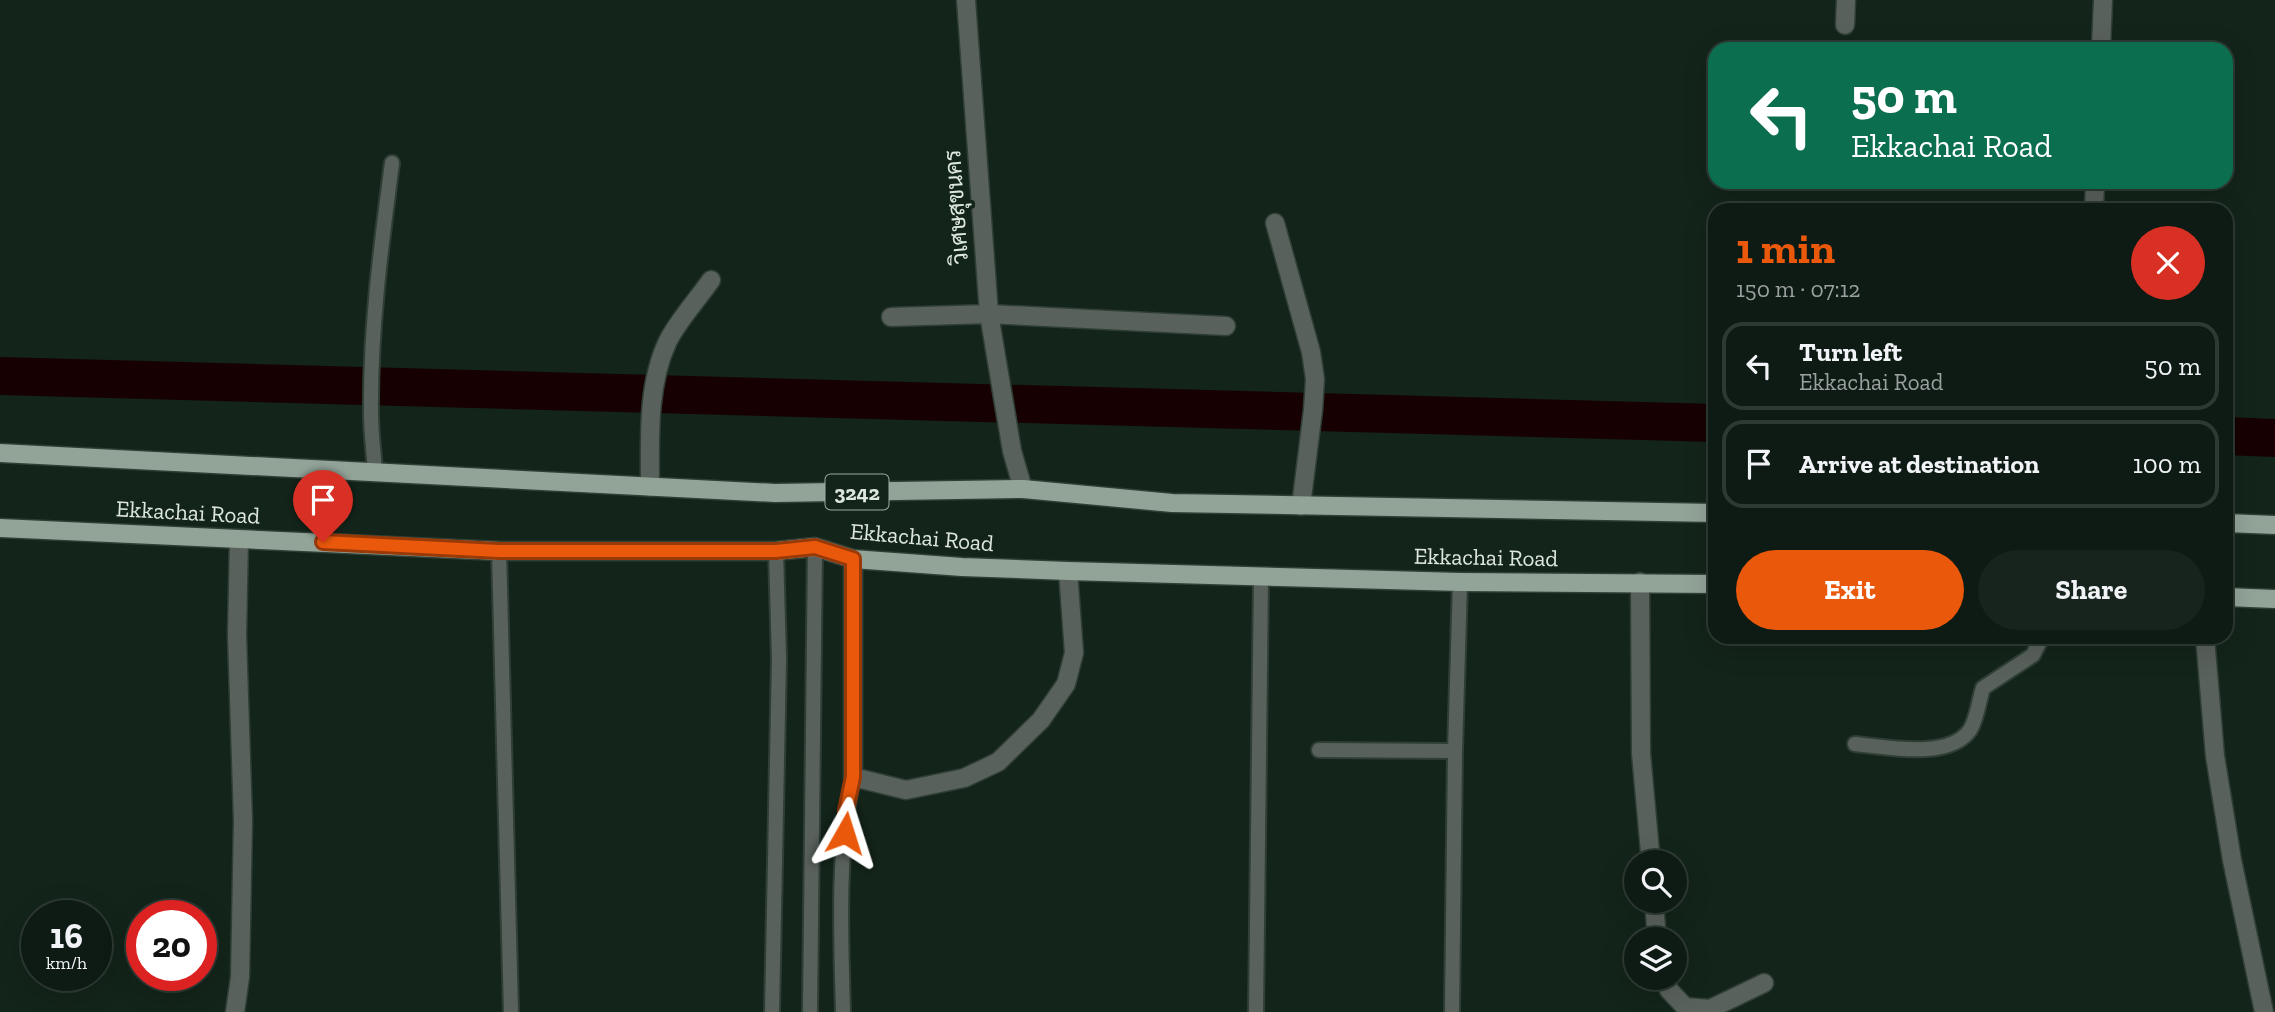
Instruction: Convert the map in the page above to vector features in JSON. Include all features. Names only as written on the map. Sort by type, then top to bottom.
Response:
[{"type":"main road","name":"Ekkachai Road","points":[[0,453],[775,493],[1023,489],[1172,503],[1708,513]]},
{"type":"main road","points":[[2233,523],[2275,525]]},
{"type":"main road","name":"Ekkachai Road","points":[[0,528],[499,551],[776,551],[815,547],[853,559],[1068,571],[1460,582],[1708,584]]},
{"type":"main road","points":[[2233,597],[2275,599]]},
{"type":"street","name":"วิเศษสุขนคร","points":[[966,0],[989,314],[1012,451],[1023,489]]},
{"type":"street","points":[[1845,25],[1846,0]]},
{"type":"street","points":[[2101,42],[2103,0]]},
{"type":"street","points":[[1275,223],[1311,352],[1315,379],[1301,506]]},
{"type":"street","points":[[650,487],[650,430],[656,378],[667,342],[711,281]]},
{"type":"street","points":[[891,317],[989,314],[1226,326]]},
{"type":"street","points":[[235,1012],[240,977],[243,821],[237,635],[239,539]]},
{"type":"street","points":[[853,559],[853,777],[906,790],[964,778],[998,762],[1041,720],[1066,684],[1074,653],[1068,571]]},
{"type":"street","points":[[1640,582],[1641,753],[1650,850]]},
{"type":"street","points":[[2206,644],[2215,756],[2232,860],[2264,1012]]},
{"type":"street","points":[[1669,990],[1685,1007],[1710,1009],[1764,983]]},
{"type":"lane","points":[[375,473],[371,356],[378,264],[392,163]]},
{"type":"lane","points":[[810,1012],[815,547]]},
{"type":"lane","points":[[499,551],[511,1012]]},
{"type":"lane","points":[[772,1012],[779,659],[776,551]]},
{"type":"lane","points":[[1255,1012],[1261,577]]},
{"type":"lane","points":[[1452,1012],[1460,582]]},
{"type":"lane","points":[[1855,744],[1926,750],[1945,747],[1971,729],[1983,688],[2033,655],[2038,644]]},
{"type":"lane","points":[[1318,750],[1455,751]]},
{"type":"lane","points":[[843,1012],[842,912],[846,810],[853,777]]},
{"type":"waterway","points":[[0,376],[1708,423]]},
{"type":"waterway","points":[[2233,436],[2275,438]]},
{"type":"route","points":[[323,542],[499,551],[776,551],[815,547],[853,559],[853,777],[846,810],[845,833]]}]
